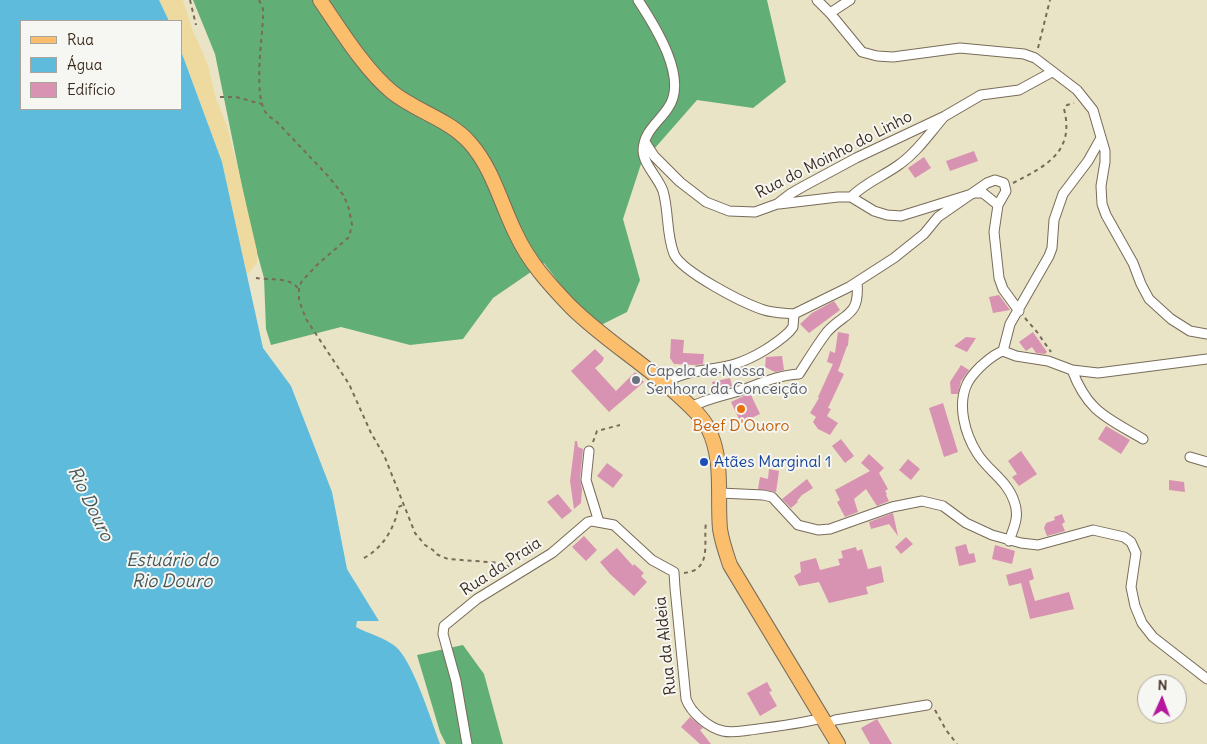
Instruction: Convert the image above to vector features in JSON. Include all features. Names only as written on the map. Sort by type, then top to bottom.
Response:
[{"type":"main road","points":[[320,0],[363,59],[385,85],[406,101],[442,120],[471,144],[488,171],[517,237],[550,286],[576,311],[665,383],[702,418],[711,436],[717,459],[720,492],[720,528],[730,565],[838,744]]},
{"type":"street","points":[[638,0],[667,54],[675,79],[673,101],[648,132],[643,151],[663,191],[667,223],[675,256],[694,275],[754,306],[774,312],[794,314],[857,282],[894,258],[924,234],[938,217],[991,181],[1001,181],[1006,187],[1005,196],[998,205],[994,232],[999,278],[1006,296],[1018,312]]},
{"type":"street","points":[[816,0],[830,13],[862,52],[877,56],[893,57],[960,48],[1009,52],[1035,58],[1077,90],[1093,110],[1105,151],[1102,204],[1133,264],[1141,284],[1149,299],[1181,326],[1190,331],[1207,334]]},
{"type":"street","points":[[830,13],[850,0]]},
{"type":"street","name":"Rua do Moinho do Linho","points":[[645,142],[654,156],[692,193],[712,205],[729,212],[755,212],[777,204],[790,194],[822,176],[945,116],[980,96],[1018,90],[1052,72]]},
{"type":"street","points":[[851,197],[873,179],[900,165],[914,153],[945,116]]},
{"type":"street","points":[[1003,351],[1007,333],[1049,256],[1052,248],[1054,220],[1063,194],[1088,161],[1100,138]]},
{"type":"street","points":[[777,204],[838,196],[851,197],[874,211],[887,215],[901,216],[975,192],[983,193],[998,205]]},
{"type":"street","points":[[690,407],[702,401],[778,377],[799,374],[828,331],[854,309],[858,290],[857,282]]},
{"type":"street","points":[[665,383],[676,376],[736,363],[750,357],[789,332],[793,327],[794,314]]},
{"type":"street","points":[[1009,541],[1017,516],[1015,501],[1002,479],[977,453],[967,432],[963,410],[964,392],[972,376],[992,356],[1003,351],[1016,356],[1048,361],[1072,370],[1098,373],[1207,358]]},
{"type":"street","points":[[1072,370],[1084,395],[1092,406],[1103,415],[1143,439]]},
{"type":"street","points":[[589,451],[586,480],[599,522],[614,525],[652,560],[674,572]]},
{"type":"street","points":[[1190,457],[1207,462]]},
{"type":"street","points":[[720,492],[772,497],[798,525],[818,530],[830,529],[892,507],[912,502],[934,503],[943,506],[975,528],[1009,541],[1038,545],[1093,530],[1115,534],[1131,542],[1134,546],[1136,559],[1131,587],[1132,597],[1142,622],[1153,637],[1207,679]]},
{"type":"street","name":"Rua da Praia","points":[[467,744],[456,681],[443,634],[444,626],[463,610],[516,574],[552,553],[588,522],[599,522]]},
{"type":"street","name":"Rua da Aldeia","points":[[674,572],[686,700],[688,706],[700,718],[720,731],[730,732],[824,721]]},
{"type":"street","points":[[824,721],[927,704]]},
{"type":"path","points":[[190,0],[196,25]]},
{"type":"path","points":[[259,0],[263,9],[258,83],[262,104],[268,116],[276,121],[329,177],[344,196],[352,217],[349,237],[306,275],[299,291]]},
{"type":"path","points":[[1035,58],[1050,0]]},
{"type":"path","points":[[220,97],[236,97],[262,104]]},
{"type":"path","points":[[1006,187],[1038,170],[1054,158],[1064,138],[1067,121],[1064,109],[1068,105],[1076,103],[1089,105]]},
{"type":"path","points":[[256,278],[276,281],[286,280],[297,286],[306,320],[349,384],[371,433],[384,455],[415,533],[421,541],[436,554],[448,559],[502,562],[516,574]]},
{"type":"path","points":[[1018,312],[1026,318],[1046,347],[1059,360],[1061,366]]},
{"type":"path","points":[[589,451],[597,432],[620,425]]},
{"type":"path","points":[[364,558],[384,541],[394,525],[398,507],[404,505]]},
{"type":"path","points":[[674,572],[687,573],[700,566],[703,562],[706,548],[704,532]]},
{"type":"path","points":[[927,704],[933,707],[946,730],[957,744]]},
{"type":"green space","points":[[193,0],[767,0],[786,82],[753,108],[697,100],[641,164],[623,219],[640,280],[627,312],[595,330],[544,263],[493,298],[463,339],[410,345],[341,327],[271,345],[266,329],[264,278],[251,231],[215,54]]},
{"type":"green space","points":[[463,645],[484,674],[503,744],[446,744],[440,732],[417,655]]},
{"type":"sand","points":[[159,0],[183,0],[193,31],[208,65],[215,96],[227,126],[257,251],[257,263],[247,275],[222,162],[182,54],[182,20],[169,20]]},
{"type":"water","name":"Estuário do Rio Douro","points":[[0,0],[159,0],[169,20],[20,20],[20,110],[182,110],[182,54],[222,162],[263,348],[291,386],[332,492],[347,569],[379,621],[357,621],[356,627],[391,643],[402,654],[415,677],[440,744],[0,744]]},
{"type":"building","points":[[974,151],[978,161],[950,171],[946,161]]},
{"type":"building","points":[[924,157],[931,168],[915,178],[908,168]]},
{"type":"building","points":[[999,295],[1010,310],[993,313],[989,297]]},
{"type":"building","points":[[834,301],[840,310],[809,333],[800,324],[812,313]]},
{"type":"building","points":[[838,332],[849,334],[848,346],[838,371],[844,374],[828,408],[831,409],[827,416],[838,423],[830,435],[818,429],[813,422],[816,417],[810,413],[819,398],[833,364],[827,362],[830,351],[835,353]]},
{"type":"building","points":[[1033,332],[1047,352],[1045,354],[1036,353],[1032,347],[1026,351],[1019,342]]},
{"type":"building","points":[[966,337],[976,338],[967,352],[954,346]]},
{"type":"building","points":[[671,339],[684,340],[683,353],[704,354],[703,364],[674,364],[670,358]]},
{"type":"building","points":[[595,349],[604,358],[595,368],[616,391],[635,372],[644,382],[609,412],[571,371]]},
{"type":"building","points":[[782,356],[784,370],[775,372],[765,367],[766,357]]},
{"type":"building","points":[[961,365],[969,370],[961,381],[958,394],[951,394],[950,382]]},
{"type":"building","points":[[730,378],[732,386],[714,391],[712,382]]},
{"type":"building","points":[[750,393],[760,414],[741,423],[731,402]]},
{"type":"building","points":[[943,403],[958,452],[944,457],[929,408]]},
{"type":"building","points":[[1106,426],[1130,440],[1121,454],[1098,439]]},
{"type":"building","points":[[841,439],[854,456],[845,463],[832,446]]},
{"type":"building","points":[[575,441],[577,441],[578,447],[583,449],[580,479],[582,489],[581,503],[574,509],[570,481]]},
{"type":"building","points":[[1021,451],[1037,474],[1019,486],[1012,477],[1017,474],[1008,461]]},
{"type":"building","points":[[869,454],[884,468],[879,473],[888,489],[885,491],[889,501],[877,506],[866,489],[854,499],[858,512],[845,517],[837,502],[840,500],[835,490],[870,471],[861,463]]},
{"type":"building","points":[[908,459],[920,469],[911,480],[899,470]]},
{"type":"building","points":[[607,463],[623,475],[613,488],[597,476]]},
{"type":"building","points":[[769,469],[779,471],[776,492],[758,489],[760,477],[768,479]]},
{"type":"building","points":[[807,479],[813,488],[802,495],[791,508],[782,499]]},
{"type":"building","points":[[1169,480],[1184,482],[1185,492],[1169,490]]},
{"type":"building","points":[[558,494],[572,511],[562,519],[547,502]]},
{"type":"building","points":[[893,513],[898,536],[889,524],[871,529],[869,522]]},
{"type":"building","points":[[1062,514],[1065,522],[1062,524],[1065,531],[1047,536],[1044,528],[1046,523],[1055,520],[1054,517]]},
{"type":"building","points":[[584,536],[597,550],[586,561],[572,547]]},
{"type":"building","points":[[906,537],[913,544],[901,554],[895,547]]},
{"type":"building","points":[[966,544],[969,554],[974,553],[976,562],[959,566],[955,547]]},
{"type":"building","points":[[995,545],[1015,551],[1012,564],[992,559]]},
{"type":"building","points":[[856,547],[857,551],[862,549],[868,569],[881,566],[884,582],[866,587],[868,594],[829,603],[819,582],[799,586],[794,576],[801,572],[800,562],[816,558],[820,570],[840,565],[838,559],[843,558],[841,551]]},
{"type":"building","points":[[617,548],[633,566],[634,564],[644,573],[641,576],[647,582],[634,596],[600,562]]},
{"type":"building","points":[[1031,568],[1034,579],[1029,581],[1035,601],[1069,592],[1074,609],[1030,619],[1021,583],[1009,586],[1006,575]]},
{"type":"building","points":[[767,682],[772,691],[769,692],[777,706],[760,716],[747,693]]},
{"type":"building","points":[[690,717],[703,728],[700,730],[711,744],[700,744],[681,727]]},
{"type":"building","points":[[877,719],[892,744],[870,744],[861,728]]},
{"type":"place","name":"Capela de Nossa Senhora da Conceição","points":[[636,380]]},
{"type":"place","name":"Beef D'Ouoro","points":[[741,409]]},
{"type":"place","name":"Atães Marginal 1","points":[[704,462]]},
{"type":"water label","name":"Rio Douro","points":[[90,504]]}]
